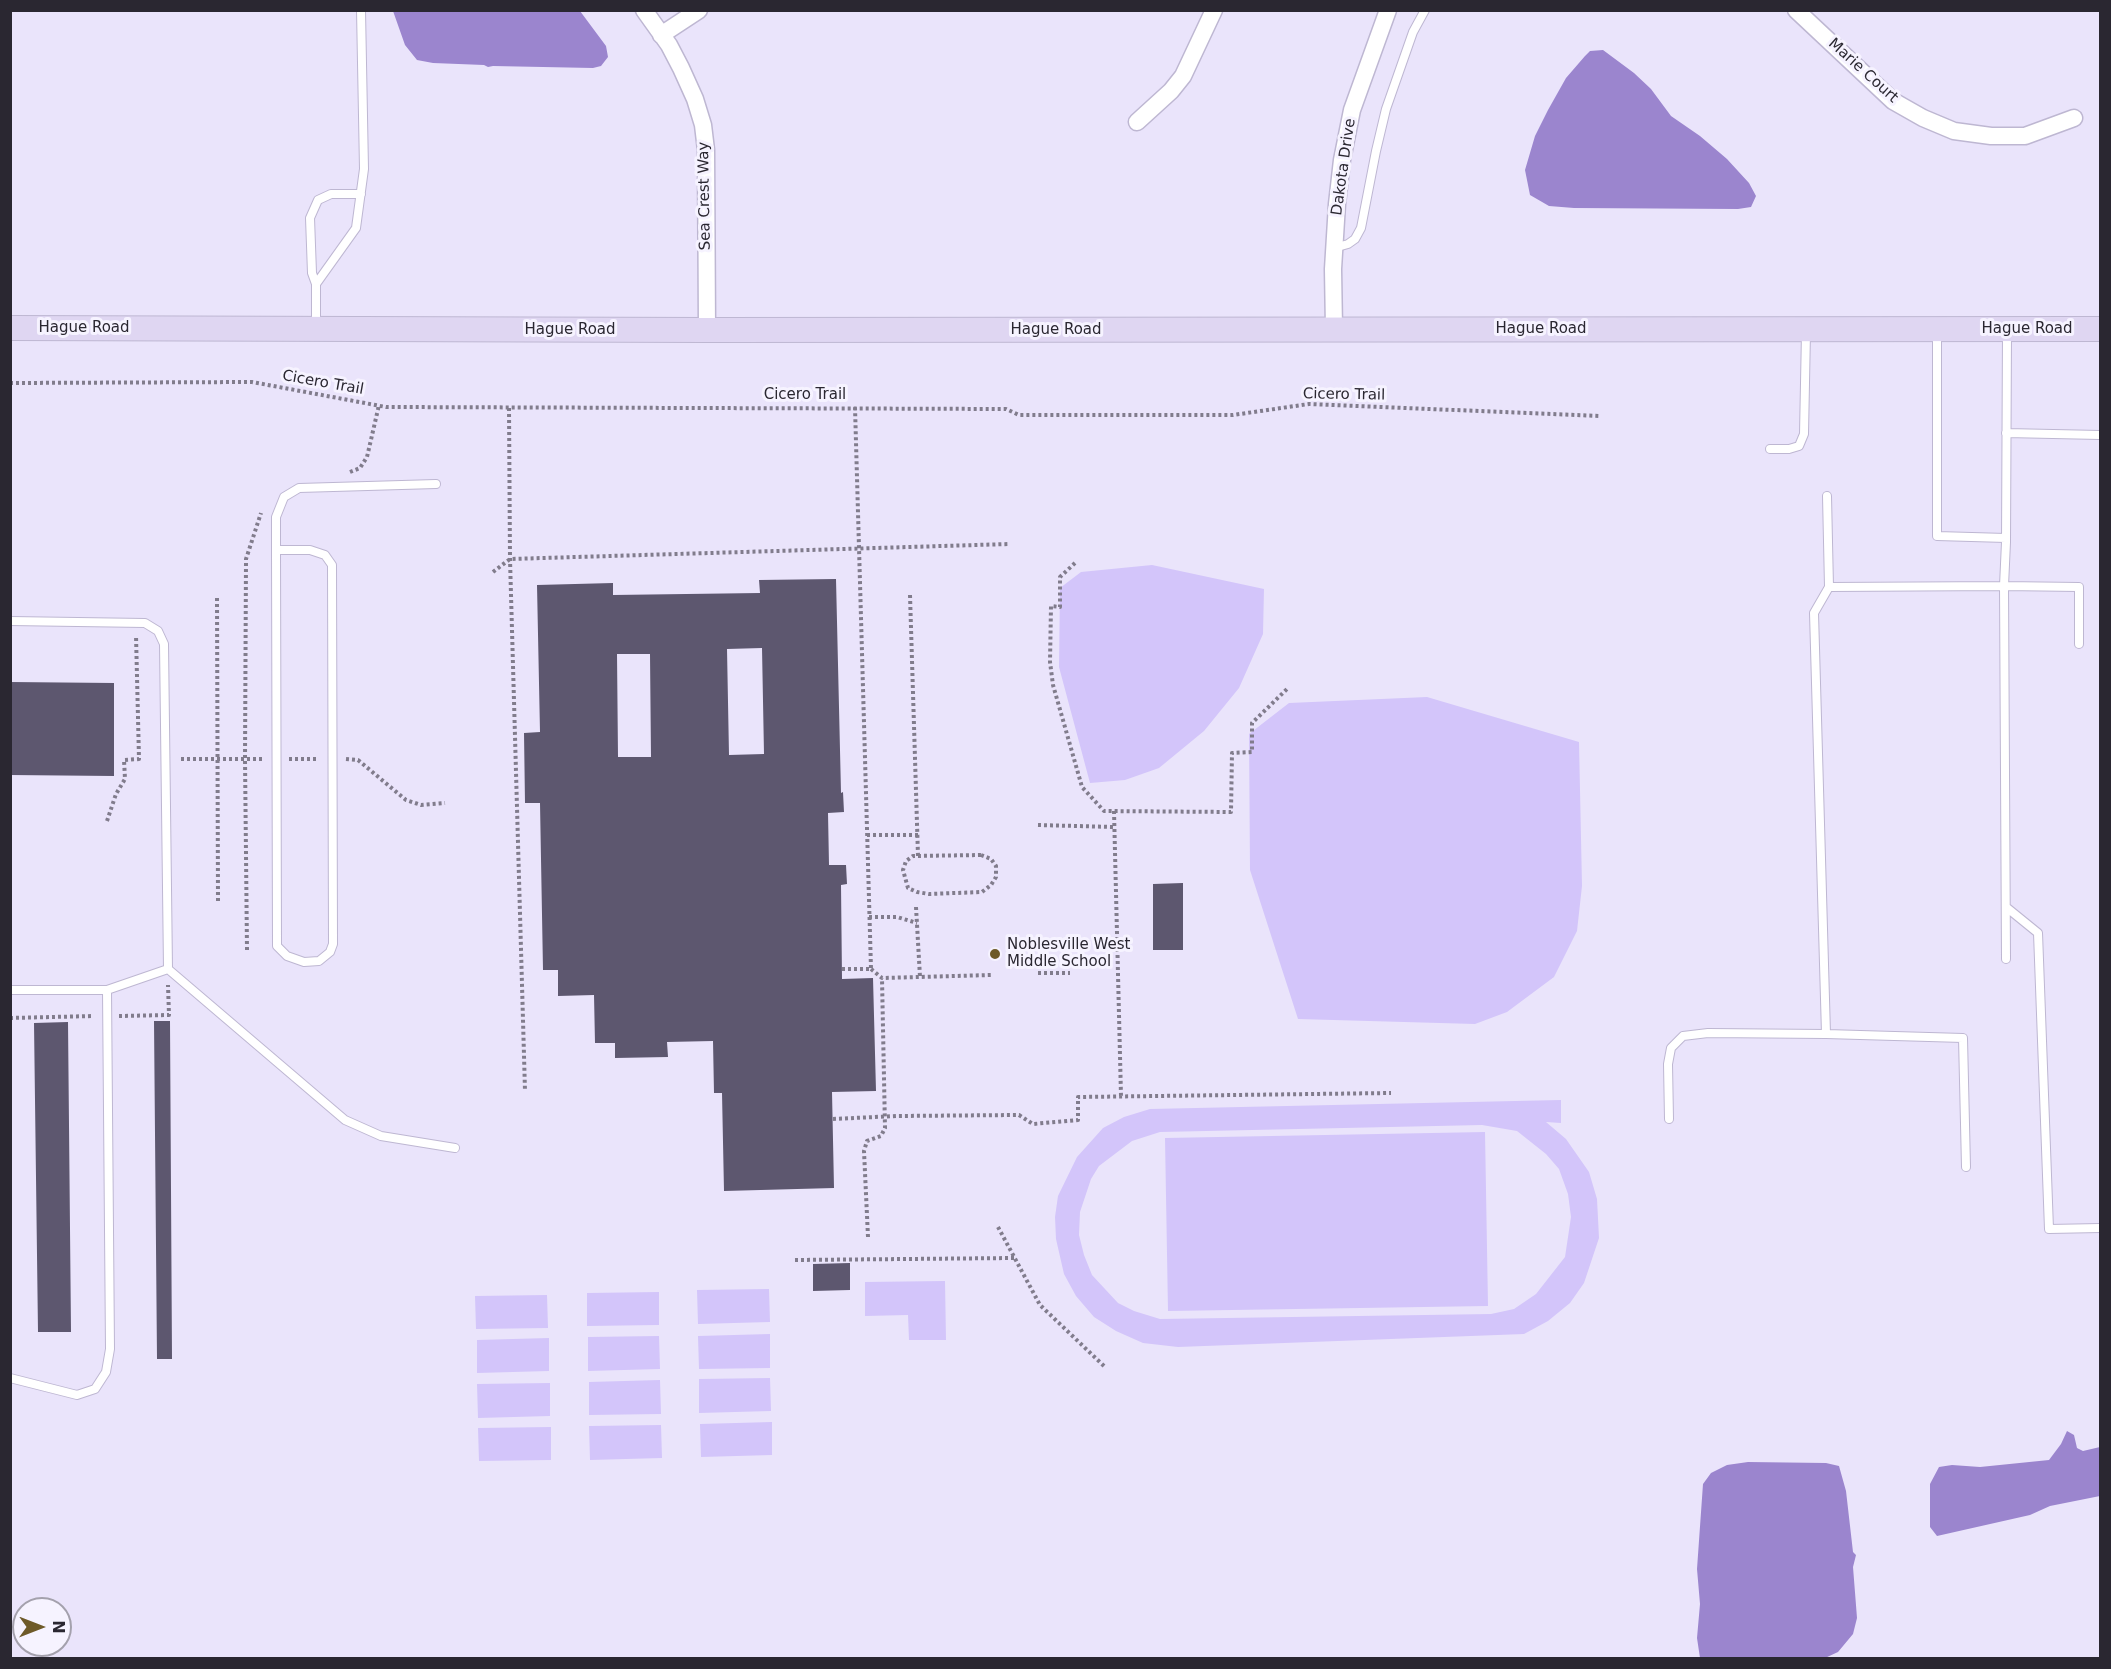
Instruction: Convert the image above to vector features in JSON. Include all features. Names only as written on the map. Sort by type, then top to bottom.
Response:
[{"type":"main road","name":"Hague Road","points":[[10,328],[2100,329]]},
{"type":"street","name":"Sea Crest Way","points":[[644,10],[684,75],[703,125],[706,150],[707,330]]},
{"type":"street","points":[[661,35],[699,10]]},
{"type":"street","points":[[1137,122],[1171,91],[1183,76],[1215,10]]},
{"type":"street","name":"Dakota Drive","points":[[1334,329],[1334,248],[1342,160],[1352,110],[1388,10]]},
{"type":"street","name":"Marie Court","points":[[1796,10],[1893,101],[1923,118],[1954,131],[1991,136],[2025,136],[2074,118]]},
{"type":"lane","points":[[316,284],[356,228],[364,169],[361,10]]},
{"type":"lane","points":[[1334,248],[1348,244],[1355,239],[1361,228],[1386,109],[1413,32],[1425,10]]},
{"type":"lane","points":[[316,328],[316,284],[312,273],[310,218],[318,200],[331,194],[361,194]]},
{"type":"lane","points":[[1770,449],[1789,449],[1799,446],[1804,434],[1806,328]]},
{"type":"lane","points":[[1937,328],[1937,536],[2006,538]]},
{"type":"lane","points":[[2006,959],[2004,586],[2007,328]]},
{"type":"lane","points":[[2006,433],[2100,435]]},
{"type":"lane","points":[[276,550],[310,550],[325,555],[332,565],[333,944],[330,952],[319,961],[304,962],[287,956],[277,946],[276,550],[276,517],[284,497],[299,489],[436,484]]},
{"type":"lane","points":[[1826,1034],[1814,613],[1829,587],[1827,496]]},
{"type":"lane","points":[[1829,587],[2079,587],[2079,644]]},
{"type":"lane","points":[[10,621],[136,622],[145,623],[158,631],[164,644],[168,969],[345,1120],[381,1136],[455,1148]]},
{"type":"lane","points":[[2006,907],[2038,933],[2049,1229],[2100,1228]]},
{"type":"lane","points":[[10,990],[107,990],[168,969]]},
{"type":"lane","points":[[10,1378],[76,1395],[95,1389],[106,1372],[110,1349],[107,990]]},
{"type":"lane","points":[[1669,1119],[1668,1064],[1671,1047],[1683,1036],[1708,1033],[1963,1038],[1966,1167]]},
{"type":"path","name":"Cicero Trail","points":[[10,383],[252,382],[386,406],[855,407],[1006,409],[1019,415],[1233,415],[1309,404],[1600,416]]},
{"type":"path","points":[[855,407],[871,969]]},
{"type":"path","points":[[509,408],[510,559],[525,1090]]},
{"type":"path","points":[[493,572],[510,559],[1009,544]]},
{"type":"path","points":[[1075,563],[1060,577],[1060,607],[1051,606],[1050,662],[1053,685],[1082,787],[1104,811],[1231,812],[1232,753],[1252,752],[1252,723],[1287,689]]},
{"type":"path","points":[[910,595],[918,856]]},
{"type":"path","points":[[217,598],[216,759],[219,901]]},
{"type":"path","points":[[107,821],[125,779],[124,760],[139,759],[136,622]]},
{"type":"path","points":[[181,759],[263,759]]},
{"type":"path","points":[[289,759],[319,759]]},
{"type":"path","points":[[346,759],[358,760],[406,800],[421,805],[445,803]]},
{"type":"path","points":[[1114,811],[1121,1096]]},
{"type":"path","points":[[1038,825],[1114,827]]},
{"type":"path","points":[[867,835],[918,835]]},
{"type":"path","points":[[981,855],[991,859],[996,866],[996,877],[991,885],[982,892],[917,892],[908,888],[903,870],[906,861],[913,856],[918,856],[981,855]]},
{"type":"path","points":[[916,907],[920,977]]},
{"type":"path","points":[[869,917],[897,917],[917,923]]},
{"type":"path","points":[[10,1018],[169,1015],[168,969]]},
{"type":"path","points":[[842,969],[871,969],[882,978],[991,975]]},
{"type":"path","points":[[1038,973],[1070,973]]},
{"type":"path","points":[[868,1238],[864,1151],[867,1141],[881,1136],[885,1128],[882,978]]},
{"type":"path","points":[[833,1119],[885,1116],[1019,1115],[1033,1124],[1078,1120],[1078,1097],[1391,1093]]},
{"type":"path","points":[[998,1227],[1040,1305],[1104,1366]]},
{"type":"path","points":[[795,1260],[1015,1258]]},
{"type":"shaded area","points":[[393,11],[580,11],[606,46],[608,57],[601,66],[593,68],[488,67],[417,60],[405,45]]},
{"type":"shaded area","points":[[1603,50],[1651,89],[1671,116],[1727,159],[1749,183],[1756,196],[1751,207],[1738,209],[1574,208],[1549,206],[1530,195],[1525,170],[1535,136],[1548,110],[1566,78],[1585,56],[1590,51]]},
{"type":"shaded area","points":[[1152,565],[1264,589],[1263,634],[1239,688],[1204,731],[1159,768],[1125,780],[1090,783],[1059,667],[1060,588],[1081,572]]},
{"type":"shaded area","points":[[1427,697],[1579,742],[1582,886],[1577,931],[1554,977],[1507,1012],[1475,1024],[1298,1019],[1250,870],[1249,734],[1289,703]]},
{"type":"shaded area","points":[[1561,1100],[1561,1123],[1546,1122],[1566,1139],[1589,1172],[1597,1199],[1599,1238],[1584,1283],[1570,1303],[1548,1321],[1524,1334],[1178,1347],[1143,1343],[1116,1331],[1094,1317],[1076,1296],[1064,1274],[1056,1239],[1055,1217],[1058,1196],[1077,1157],[1103,1128],[1124,1117],[1150,1109]],"holes":[[[1482,1125],[1517,1131],[1546,1154],[1559,1169],[1568,1194],[1571,1217],[1565,1257],[1536,1294],[1514,1309],[1491,1314],[1160,1319],[1118,1303],[1092,1275],[1084,1255],[1079,1235],[1080,1212],[1091,1179],[1099,1166],[1132,1141],[1160,1132]]]},
{"type":"shaded area","points":[[1485,1132],[1488,1306],[1168,1311],[1165,1138]]},
{"type":"shaded area","points":[[945,1281],[946,1340],[909,1340],[908,1315],[865,1316],[865,1282]]},
{"type":"shaded area","points":[[769,1289],[770,1322],[698,1324],[697,1290]]},
{"type":"shaded area","points":[[659,1292],[659,1325],[587,1326],[587,1293]]},
{"type":"shaded area","points":[[547,1295],[548,1328],[476,1329],[475,1296]]},
{"type":"shaded area","points":[[770,1334],[770,1368],[699,1369],[698,1336]]},
{"type":"shaded area","points":[[659,1336],[660,1369],[588,1371],[588,1337]]},
{"type":"shaded area","points":[[549,1338],[549,1371],[477,1373],[477,1340]]},
{"type":"shaded area","points":[[770,1378],[771,1411],[699,1413],[699,1379]]},
{"type":"shaded area","points":[[660,1380],[661,1414],[589,1415],[589,1382]]},
{"type":"shaded area","points":[[550,1383],[550,1416],[478,1418],[477,1384]]},
{"type":"shaded area","points":[[772,1422],[772,1455],[701,1457],[700,1424]]},
{"type":"shaded area","points":[[661,1425],[662,1458],[590,1460],[589,1426]]},
{"type":"shaded area","points":[[551,1427],[551,1460],[479,1461],[478,1428]]},
{"type":"shaded area","points":[[2067,1431],[2074,1435],[2077,1448],[2083,1451],[2100,1447],[2100,1496],[2050,1506],[2030,1515],[1937,1536],[1930,1527],[1930,1484],[1939,1467],[1952,1465],[1980,1467],[2049,1460]]},
{"type":"shaded area","points":[[1748,1462],[1826,1463],[1839,1466],[1846,1491],[1853,1552],[1856,1555],[1853,1567],[1857,1618],[1853,1634],[1838,1652],[1825,1658],[1700,1658],[1697,1638],[1700,1604],[1697,1569],[1703,1484],[1711,1473],[1727,1465]]},
{"type":"building","points":[[836,579],[841,793],[843,792],[844,812],[828,813],[829,865],[846,865],[847,884],[841,885],[842,979],[873,978],[876,1091],[832,1092],[834,1188],[724,1191],[722,1093],[714,1093],[713,1041],[667,1042],[668,1057],[615,1058],[615,1043],[595,1043],[594,995],[558,996],[558,970],[543,970],[540,803],[525,803],[524,733],[540,732],[537,585],[613,583],[613,595],[760,593],[759,580]],"holes":[[[762,648],[764,754],[729,755],[727,649]],[[617,654],[650,654],[651,757],[618,757]]]},
{"type":"building","points":[[10,682],[114,683],[114,776],[10,775]]},
{"type":"building","points":[[1183,883],[1183,950],[1153,950],[1153,884]]},
{"type":"building","points":[[154,1021],[170,1021],[172,1359],[157,1359]]},
{"type":"building","points":[[68,1022],[71,1332],[38,1332],[34,1023]]},
{"type":"building","points":[[850,1263],[850,1290],[813,1291],[813,1264]]},
{"type":"place","name":"Noblesville West Middle School","points":[[995,954]]}]
